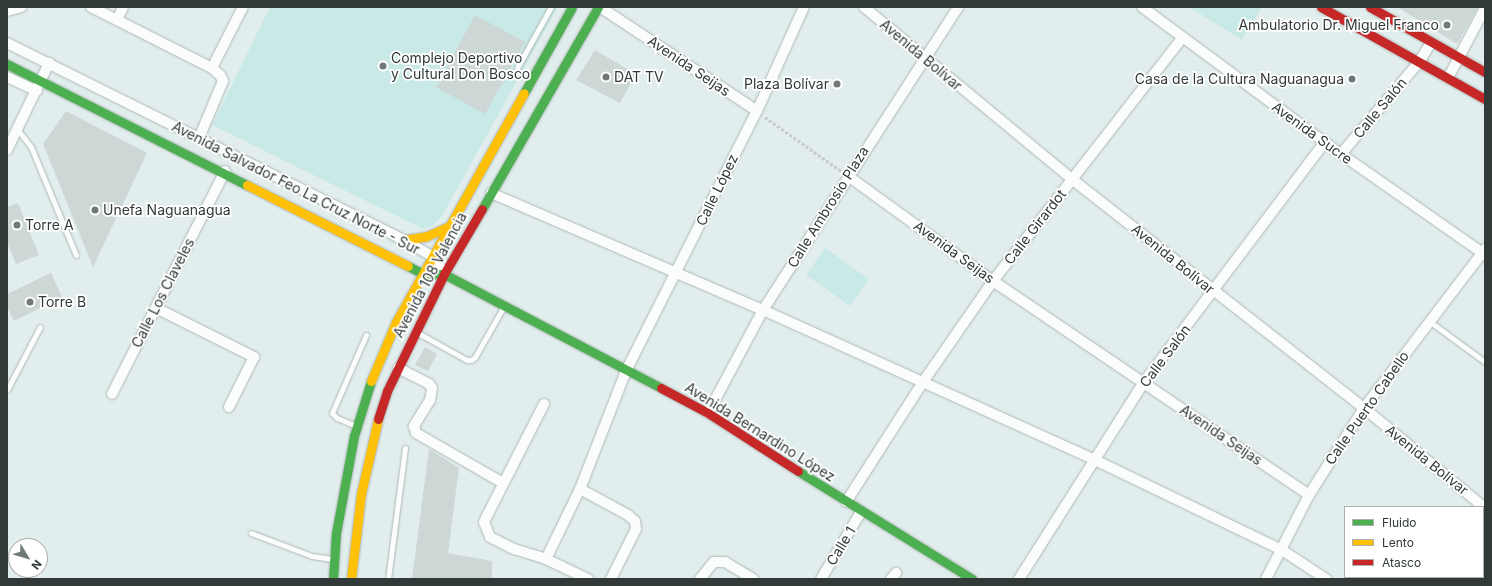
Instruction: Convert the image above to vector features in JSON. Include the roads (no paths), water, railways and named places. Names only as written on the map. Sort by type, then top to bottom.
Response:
[{"type":"street","points":[[7,11],[21,7]]},
{"type":"street","points":[[91,7],[212,68],[223,81],[199,138]]},
{"type":"street","points":[[117,20],[123,7]]},
{"type":"street","points":[[212,68],[243,7]]},
{"type":"street","name":"Avenida 108 Valencia","points":[[333,579],[341,504],[357,426],[370,383],[394,329],[434,257],[449,226],[572,7]]},
{"type":"street","name":"Avenida 108 Valencia","points":[[351,579],[354,533],[371,442],[387,391],[444,274],[599,7]]},
{"type":"street","name":"Avenida Seijas","points":[[599,7],[756,110]]},
{"type":"street","name":"Calle López","points":[[546,559],[580,490],[626,371],[676,274],[756,110],[804,7]]},
{"type":"street","name":"Avenida Bolívar","points":[[864,7],[923,58],[1073,180],[1214,292],[1364,408],[1483,506]]},
{"type":"street","name":"Calle Ambrosio Plaza","points":[[708,413],[763,310],[923,58],[958,7]]},
{"type":"street","name":"Avenida Sucre","points":[[1142,7],[1341,154],[1484,252]]},
{"type":"street","points":[[1321,7],[1485,99]]},
{"type":"street","points":[[1370,7],[1485,72]]},
{"type":"street","points":[[1448,78],[1485,8]]},
{"type":"street","name":"Calle Girardot","points":[[846,502],[923,382],[993,281],[1182,38]]},
{"type":"street","points":[[1419,62],[1431,42]]},
{"type":"street","name":"Avenida Salvador Feo La Cruz Norte - Sur","points":[[7,43],[403,240],[434,257],[444,274]]},
{"type":"street","name":"Calle Salón","points":[[1341,154],[1419,62]]},
{"type":"street","name":"Avenida Salvador Feo La Cruz Norte - Sur","points":[[7,64],[225,171],[424,274],[444,274]]},
{"type":"street","points":[[7,150],[49,64]]},
{"type":"street","points":[[7,77],[37,91]]},
{"type":"street","name":"Calle Salón","points":[[1019,579],[1144,382],[1214,292],[1325,142]]},
{"type":"street","name":"Calle Los Claveles","points":[[112,394],[225,171]]},
{"type":"street","name":"Avenida Seijas","points":[[848,176],[993,281],[1309,495]]},
{"type":"street","points":[[491,193],[676,274],[763,310],[1095,460],[1282,550],[1326,579]]},
{"type":"street","points":[[403,240],[427,236],[449,226]]},
{"type":"street","name":"Calle Puerto Cabello","points":[[1266,579],[1309,495],[1364,408],[1429,321],[1484,252]]},
{"type":"street","name":"Avenida Bernardino López","points":[[444,274],[708,413],[861,512],[972,579]]},
{"type":"street","points":[[156,308],[254,357],[229,408]]},
{"type":"street","points":[[398,368],[429,384],[432,388],[430,400],[414,426],[416,433],[503,483]]},
{"type":"street","points":[[544,404],[484,522],[490,537],[546,559],[588,579]]},
{"type":"street","points":[[580,490],[628,514],[635,521],[636,529],[611,579]]},
{"type":"street","name":"Calle 1","points":[[821,579],[861,512]]},
{"type":"street","points":[[700,579],[714,562],[725,562],[753,579]]},
{"type":"lane","points":[[517,68],[551,7]]},
{"type":"lane","points":[[18,129],[31,147],[76,255]]},
{"type":"lane","points":[[415,331],[467,360],[471,360],[475,357],[504,306]]},
{"type":"lane","points":[[1429,321],[1485,362]]},
{"type":"lane","points":[[7,390],[40,327]]},
{"type":"lane","points":[[357,426],[337,418],[332,413],[366,335]]},
{"type":"lane","points":[[388,579],[405,448]]},
{"type":"lane","points":[[250,532],[312,556],[334,559]]},
{"type":"place","name":"Ambulatorio Dr. Miguel Franco","points":[[1447,25]]},
{"type":"place","name":"Complejo Deportivo y Cultural Don Bosco","points":[[383,66]]},
{"type":"place","name":"DAT TV","points":[[606,77]]},
{"type":"place","name":"Casa de la Cultura Naguanagua","points":[[1352,79]]},
{"type":"place","name":"Plaza Bolívar","points":[[837,84]]},
{"type":"place","name":"Unefa Naguanagua","points":[[95,210]]},
{"type":"place","name":"Torre A","points":[[17,225]]},
{"type":"place","name":"Torre B","points":[[30,302]]}]
